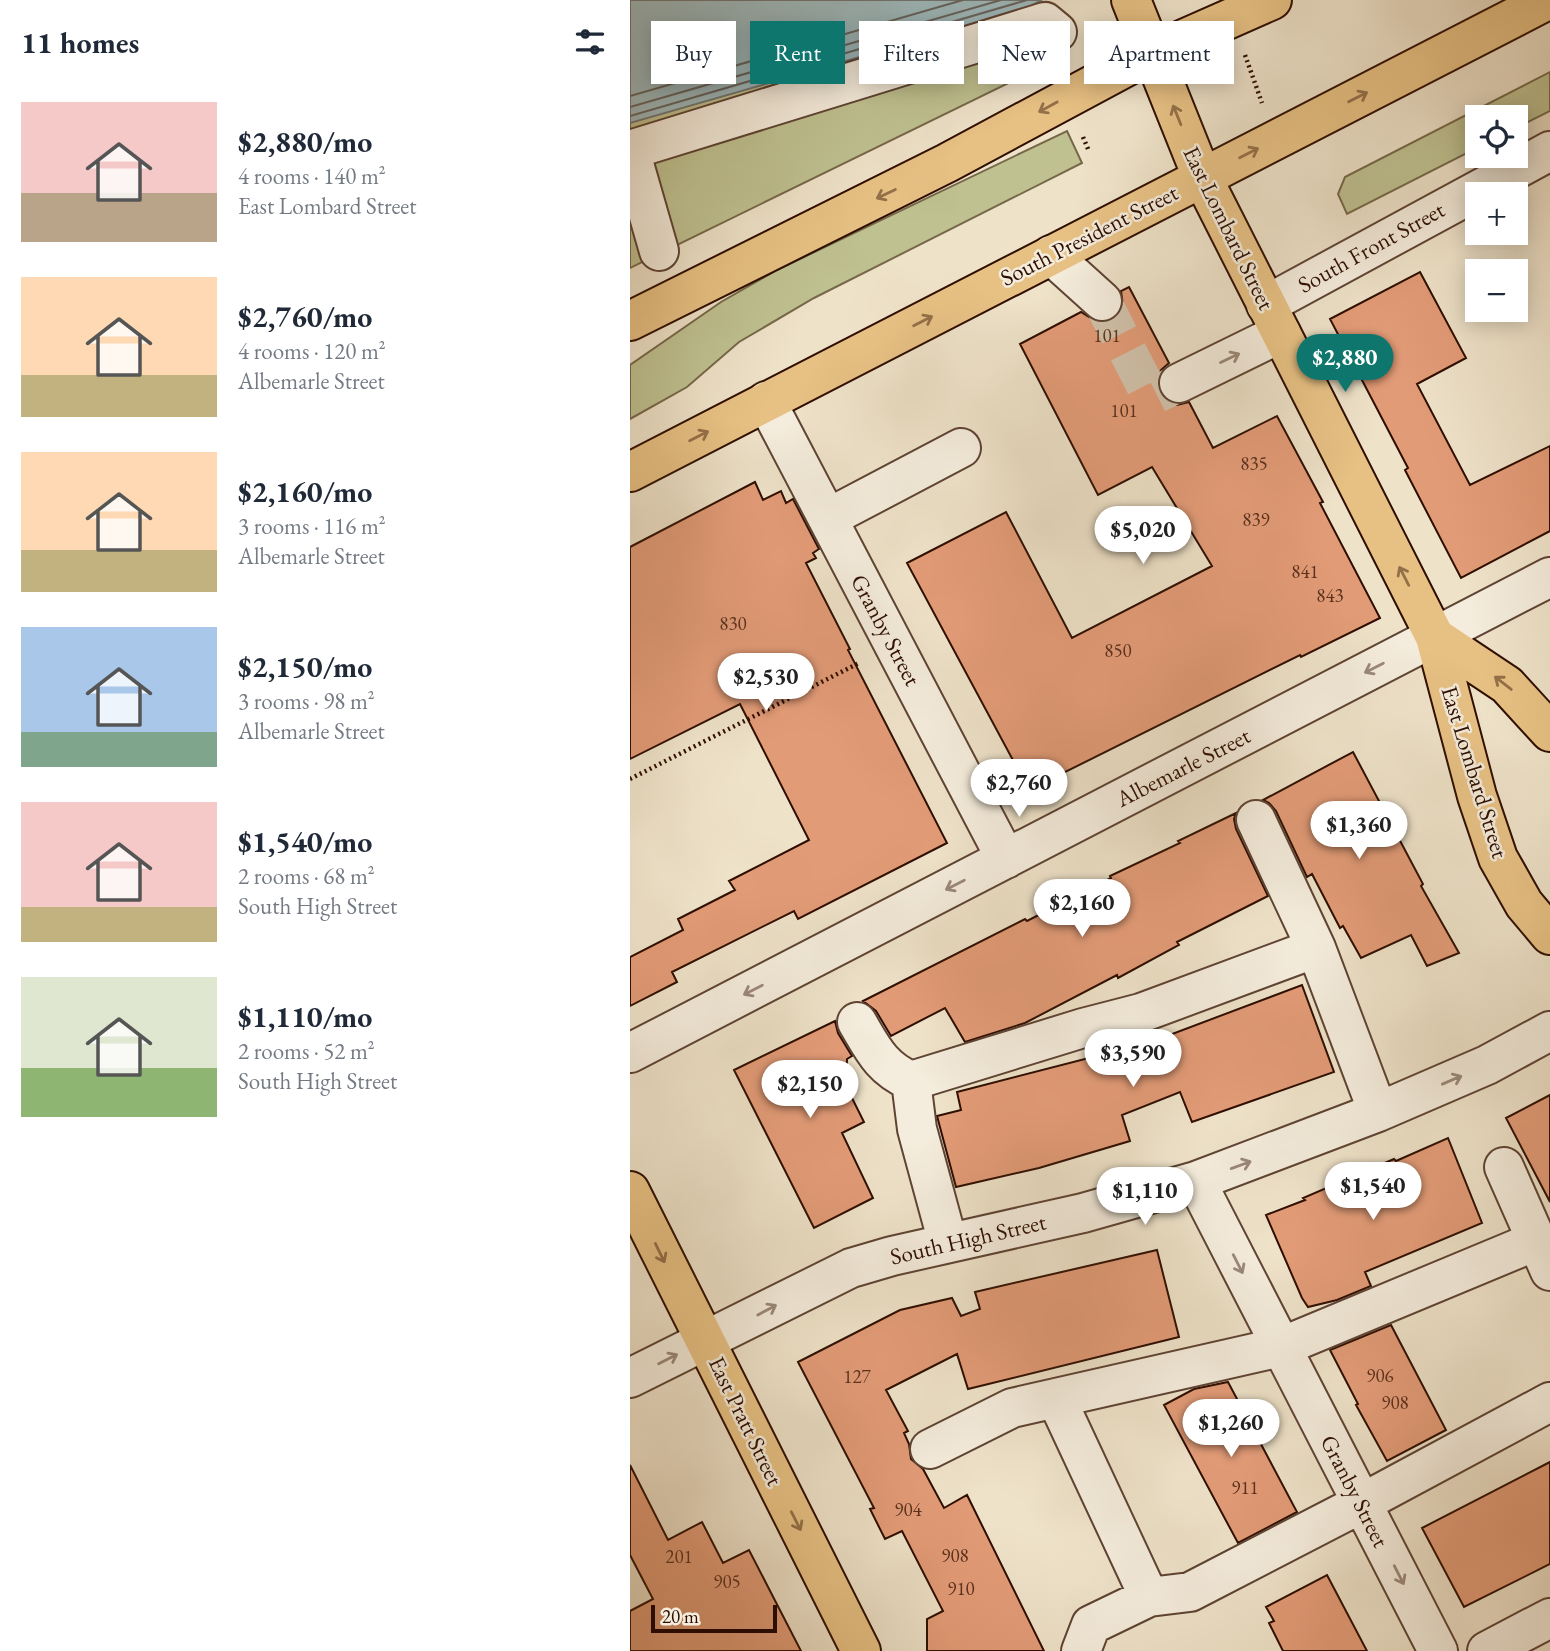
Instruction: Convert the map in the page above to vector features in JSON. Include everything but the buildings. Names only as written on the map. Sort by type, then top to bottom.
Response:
[{"type":"main road","name":"East Lombard Street","points":[[1131,0],[1139,21]]},
{"type":"main road","points":[[1224,21],[1272,0]]},
{"type":"main road","name":"South President Street","points":[[630,472],[1548,0]]},
{"type":"main road","points":[[630,320],[947,163],[1094,84]]},
{"type":"main road","name":"East Lombard Street","points":[[1164,84],[1202,177],[1435,637],[1477,796],[1497,858],[1524,904],[1550,935]]},
{"type":"main road","name":"East Lombard Street","points":[[1435,637],[1507,685],[1550,732]]},
{"type":"main road","name":"East Pratt Street","points":[[630,1191],[861,1651]]},
{"type":"street","points":[[659,251],[630,150],[978,43]]},
{"type":"street","name":"South Front Street","points":[[1179,383],[1273,319],[1550,151]]},
{"type":"street","points":[[1051,255],[1102,301]]},
{"type":"street","name":"Granby Street","points":[[766,401],[1006,859]]},
{"type":"street","points":[[828,518],[961,448]]},
{"type":"street","name":"Albemarle Street","points":[[630,1053],[1550,577]]},
{"type":"street","points":[[1256,820],[1315,948],[1378,1111]]},
{"type":"street","points":[[857,1022],[876,1055],[894,1074],[911,1081],[1141,1013],[1315,948]]},
{"type":"street","name":"South High Street","points":[[630,1378],[851,1268],[1083,1213],[1196,1181],[1378,1111],[1487,1065],[1550,1031]]},
{"type":"street","points":[[911,1081],[917,1129],[948,1243]]},
{"type":"street","points":[[930,1448],[1012,1408],[1281,1348],[1543,1256],[1504,1167]]},
{"type":"street","name":"Granby Street","points":[[1196,1181],[1438,1651]]},
{"type":"street","points":[[1056,1398],[1149,1597]]},
{"type":"street","points":[[1081,1651],[1091,1625],[1149,1597],[1190,1591],[1550,1402]]},
{"type":"street","points":[[1487,1651],[1550,1618]]},
{"type":"path","points":[[1244,51],[1265,110]]},
{"type":"path","points":[[630,779],[895,646]]},
{"type":"green space","points":[[1023,10],[1024,21],[984,21]]},
{"type":"green space","points":[[978,23],[978,84],[1006,84],[630,268],[630,122],[763,84],[845,84],[845,61],[859,57],[859,84],[964,84],[964,27]]},
{"type":"green space","points":[[1550,72],[1550,111],[1528,122],[1528,105],[1486,105]]},
{"type":"green space","points":[[1465,116],[1465,154],[1347,214],[1338,194],[1345,177]]},
{"type":"green space","points":[[1067,131],[1082,163],[814,298],[739,342],[687,387],[630,419],[630,365],[721,302],[777,270]]},
{"type":"water","points":[[630,0],[1042,0],[1023,10],[964,27],[964,21],[859,21],[859,57],[845,61],[845,21],[750,21],[750,84],[766,84],[630,123]]},
{"type":"tunnel","points":[[1102,301],[1151,397],[1179,383]]}]
